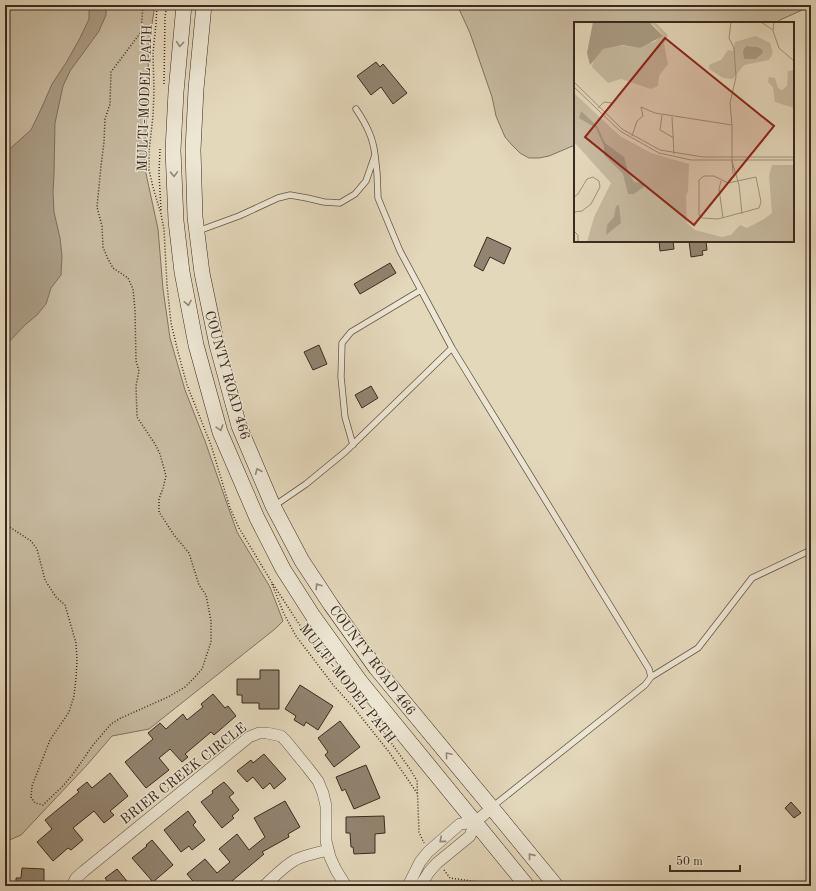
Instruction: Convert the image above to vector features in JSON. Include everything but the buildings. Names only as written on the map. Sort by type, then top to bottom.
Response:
[{"type":"main road","name":"COUNTY ROAD 466","points":[[184,5],[176,92],[173,150],[176,221],[182,272],[196,345],[220,432],[257,518],[283,569],[313,616],[360,680],[527,886]]},
{"type":"main road","name":"COUNTY ROAD 466","points":[[204,5],[196,89],[193,150],[194,217],[202,273],[215,338],[239,426],[273,506],[302,561],[331,605],[376,668],[556,886]]},
{"type":"main road","points":[[246,493],[256,505],[266,508],[273,506]]},
{"type":"street","name":"BRIER CREEK CIRCLE","points":[[72,886],[76,878],[84,871],[249,737],[258,733],[281,736],[299,756],[318,782],[323,793],[326,806],[326,841],[330,858],[346,886]]},
{"type":"street","points":[[420,886],[437,863],[470,836],[475,822],[492,808]]},
{"type":"street","points":[[408,886],[420,862],[428,852],[460,824],[475,822]]},
{"type":"street","points":[[264,886],[296,860],[328,850]]},
{"type":"lane","points":[[356,109],[374,143],[378,198],[400,251],[452,348],[649,669],[652,677]]},
{"type":"lane","points":[[196,232],[239,216],[278,198],[290,195],[324,202],[340,202],[355,194],[366,181],[375,155]]},
{"type":"lane","points":[[353,444],[344,416],[341,376],[342,343],[351,332],[421,290]]},
{"type":"lane","points":[[273,506],[306,484],[345,452],[452,348]]},
{"type":"lane","points":[[492,808],[645,685],[652,677],[698,648],[752,578],[811,550]]},
{"type":"path","points":[[5,524],[31,541],[37,549],[45,580],[56,597],[65,605],[76,644],[77,660],[74,696],[69,712],[50,740],[32,786],[31,798],[34,803],[43,805],[63,786],[93,745],[111,724],[168,697],[185,687],[202,669],[211,642],[211,621],[206,595],[199,585],[189,553],[174,535],[159,512],[159,499],[166,476],[160,454],[137,417],[136,386],[139,371],[136,361],[133,289],[128,278],[113,268],[108,259],[103,247],[102,226],[97,207],[105,119],[110,104],[111,72],[141,32],[143,5]]},
{"type":"path","name":"MULTI-MODEL PATH","points":[[157,5],[153,53],[154,91],[149,151],[149,170],[161,214]]},
{"type":"path","name":"MULTI-MODEL PATH","points":[[271,581],[284,614],[296,636],[334,686],[354,708],[389,752],[417,793]]},
{"type":"shaded area","points":[[5,5],[155,5],[149,43],[145,169],[158,229],[163,289],[170,338],[185,390],[205,441],[237,532],[270,587],[283,621],[275,629],[149,729],[112,736],[87,765],[21,835],[5,842]]},
{"type":"shaded area","points":[[89,5],[106,5],[106,15],[99,31],[70,71],[63,86],[55,123],[53,192],[54,212],[60,238],[62,256],[61,275],[51,288],[46,304],[37,315],[5,346],[5,153],[31,130],[52,84],[66,63],[89,19]]},
{"type":"shaded area","points":[[458,5],[811,5],[778,22],[574,22],[574,145],[549,156],[539,158],[529,158],[520,153],[505,137],[496,116],[492,97],[470,33]]}]
